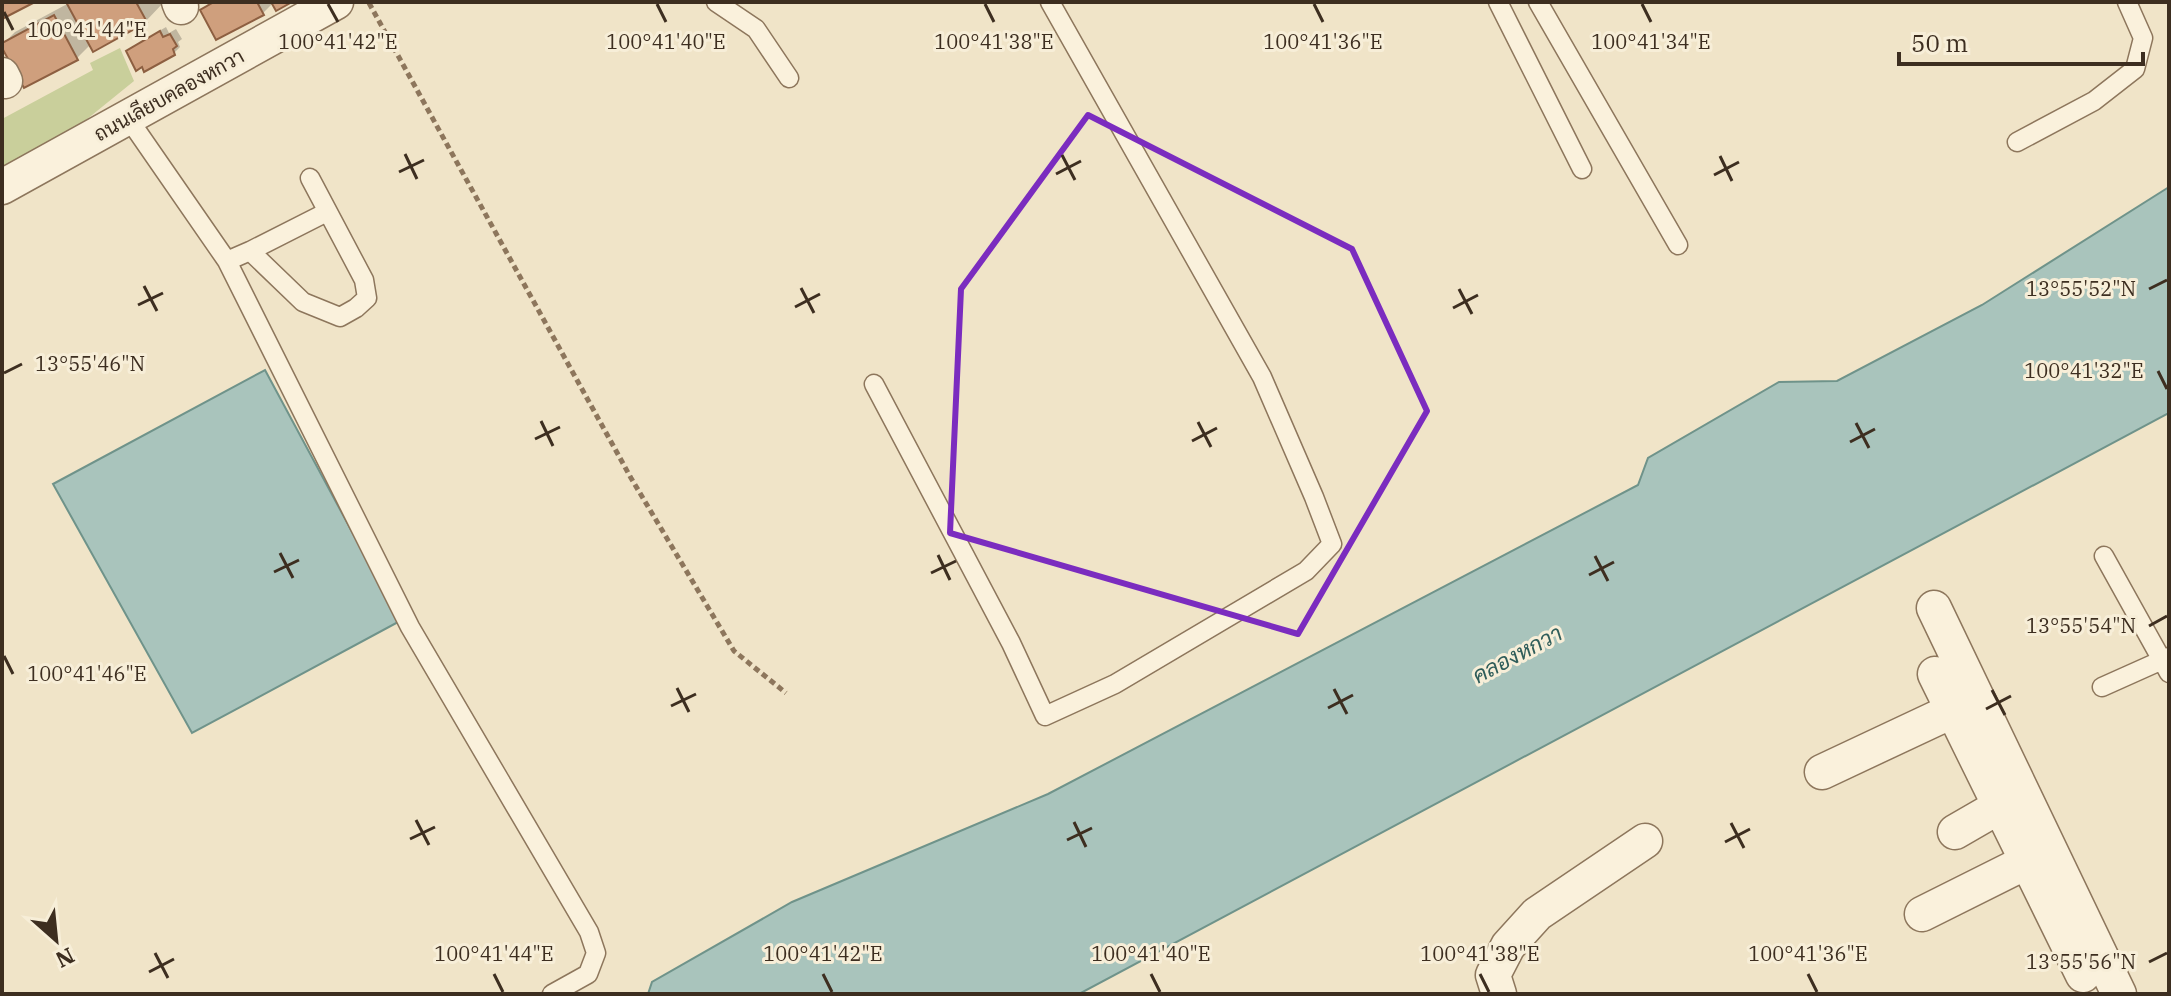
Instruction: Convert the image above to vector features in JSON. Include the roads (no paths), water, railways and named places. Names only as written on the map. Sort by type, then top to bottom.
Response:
[{"type":"street","name":"ถนนเลียบคลองหกวา","points":[[2,187],[336,2]]},
{"type":"street","points":[[1934,608],[2119,994]]},
{"type":"street","points":[[1935,674],[2093,994]]},
{"type":"street","points":[[1822,772],[1954,710]]},
{"type":"street","points":[[1955,832],[2000,806]]},
{"type":"street","points":[[1499,994],[1493,975],[1508,946],[1537,914],[1645,841]]},
{"type":"street","points":[[1922,914],[2026,862]]},
{"type":"lane","points":[[716,2],[756,29],[789,78]]},
{"type":"lane","points":[[874,384],[1011,643],[1045,716],[1115,684],[1306,571],[1332,544],[1262,377],[1050,2]]},
{"type":"lane","points":[[1498,2],[1582,169]]},
{"type":"lane","points":[[1538,2],[1678,245]]},
{"type":"lane","points":[[2017,142],[2094,101],[2135,69],[2143,38],[2127,2]]},
{"type":"lane","points":[[128,118],[227,261],[410,627],[589,932],[596,953],[588,974],[552,994]]},
{"type":"lane","points":[[250,251],[303,302],[340,317],[367,298],[364,280],[310,178]]},
{"type":"lane","points":[[227,261],[327,212]]},
{"type":"lane","points":[[2102,687],[2167,664],[2104,556]]},
{"type":"water","name":"คลองหกวา","points":[[2169,187],[2169,413],[1079,994],[648,994],[652,982],[792,902],[1048,794],[1638,485],[1648,458],[1779,382],[1837,381],[1982,305]]},
{"type":"water","points":[[265,370],[400,621],[192,733],[53,484]]}]
